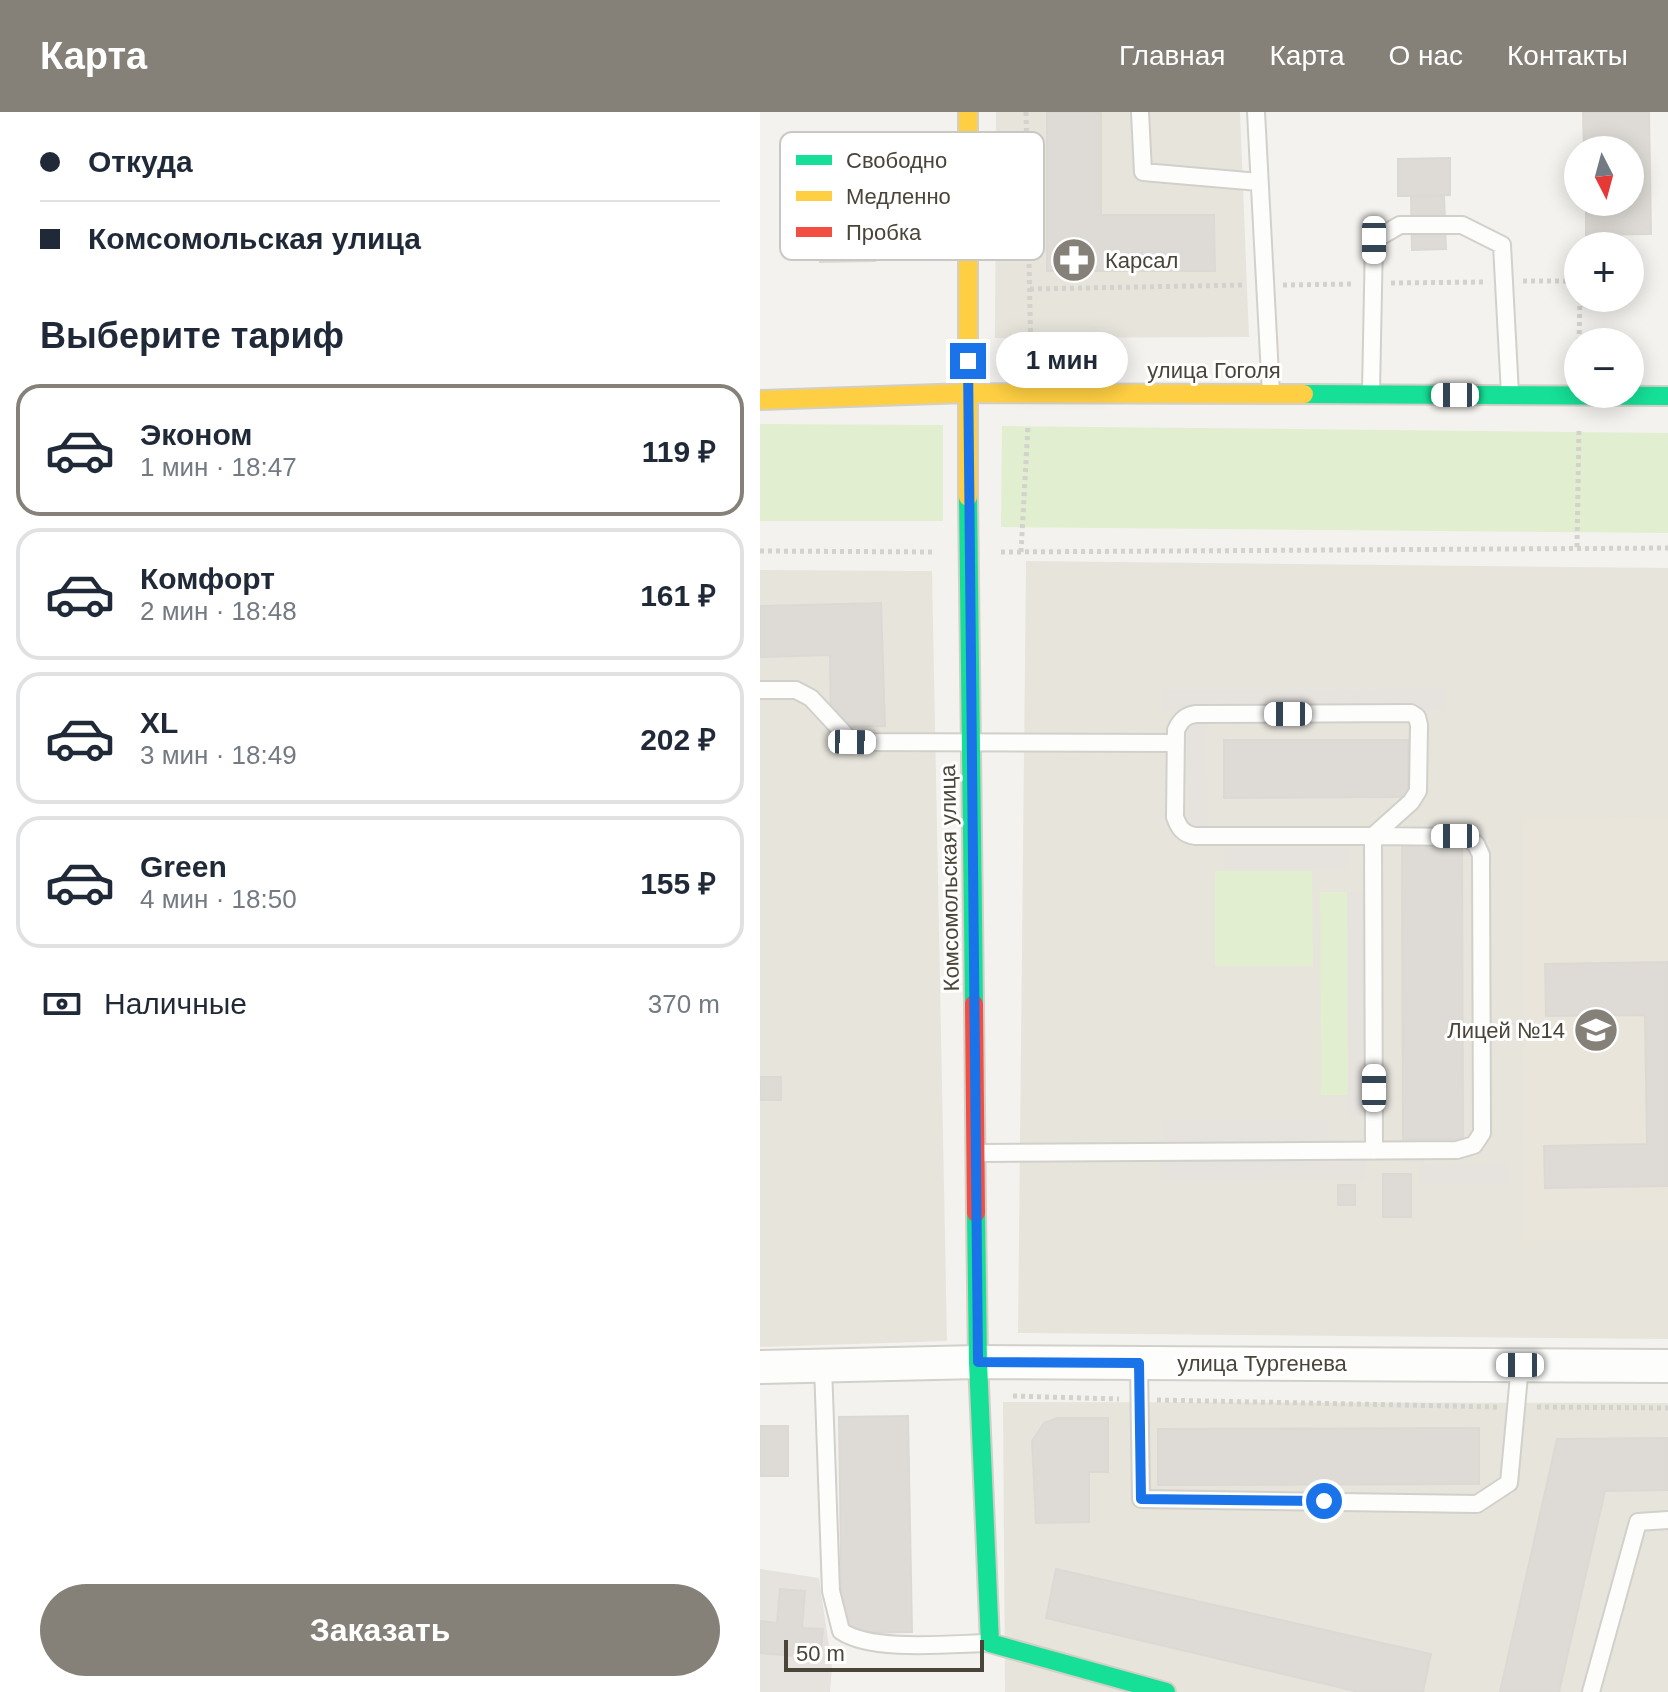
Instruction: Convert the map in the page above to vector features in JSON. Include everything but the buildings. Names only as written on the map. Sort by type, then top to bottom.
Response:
[{"type":"street","name":"Комсомольская улица","points":[[968,112],[968,132]]},
{"type":"street","name":"Комсомольская улица","points":[[967,260],[978,1362],[990,1643]]},
{"type":"street","name":"улица Гоголя","points":[[760,400],[967,393],[1564,396]]},
{"type":"street","name":"улица Гоголя","points":[[1644,396],[1668,396]]},
{"type":"street","name":"улица Тургенева","points":[[760,1367],[978,1362],[1668,1366]]},
{"type":"street","points":[[990,1643],[1166,1692]]},
{"type":"lane","points":[[1140,112],[1143,172],[1259,182]]},
{"type":"lane","points":[[1256,112],[1271,394]]},
{"type":"lane","points":[[1371,394],[1374,240],[1400,225],[1462,225],[1502,245],[1511,395]]},
{"type":"lane","points":[[760,690],[796,690],[811,698],[852,742],[1176,743]]},
{"type":"lane","points":[[976,1153],[1374,1151],[1457,1150],[1468,1149],[1479,1140],[1482,1133],[1481,855],[1476,844],[1466,837],[1373,836],[1187,835],[1175,817],[1176,730],[1180,722],[1192,714],[1411,713],[1417,717],[1419,725],[1418,791],[1411,802],[1373,836],[1374,1151]]},
{"type":"lane","points":[[1139,1363],[1141,1499],[1477,1504],[1509,1483],[1520,1365]]},
{"type":"lane","points":[[823,1366],[831,1591],[841,1631],[851,1638],[877,1643],[990,1643]]},
{"type":"lane","points":[[1591,1692],[1638,1522],[1668,1520]]},
{"type":"path","points":[[1026,112],[1026,132]]},
{"type":"path","points":[[1029,260],[1031,368]]},
{"type":"path","points":[[1030,289],[1564,281]]},
{"type":"path","points":[[1021,552],[1030,393]]},
{"type":"path","points":[[1577,547],[1579,408]]},
{"type":"path","points":[[760,551],[1668,548]]},
{"type":"path","points":[[980,1396],[1668,1408]]},
{"type":"shaded area","points":[[996,112],[1240,112],[1249,337],[995,338],[995,260],[1044,260],[1044,132],[996,132]]},
{"type":"shaded area","points":[[1026,561],[1668,568],[1668,1339],[1018,1333]]},
{"type":"shaded area","points":[[760,570],[932,571],[947,1341],[760,1347]]},
{"type":"shaded area","points":[[1446,689],[1446,709],[1162,710],[1162,690]]},
{"type":"shaded area","points":[[1187,724],[1207,724],[1208,828],[1188,829]]},
{"type":"shaded area","name":"Лицей №14","points":[[1668,818],[1668,1240],[1524,1241],[1523,820]]},
{"type":"shaded area","points":[[1348,848],[1348,868],[1224,868],[1224,849]]},
{"type":"shaded area","points":[[1347,892],[1367,892],[1368,1116],[1348,1116]]},
{"type":"shaded area","points":[[1163,1121],[1328,1121],[1328,1140],[1163,1141]]},
{"type":"shaded area","points":[[1367,1160],[1367,1180],[1160,1181],[1160,1161]]},
{"type":"shaded area","points":[[1420,1164],[1508,1164],[1508,1184],[1420,1184]]},
{"type":"shaded area","points":[[1003,1402],[1668,1403],[1668,1692],[1005,1692]]},
{"type":"shaded area","points":[[760,1569],[819,1578],[832,1667],[830,1692],[760,1692]]},
{"type":"green space","points":[[760,424],[943,425],[943,521],[760,521]]},
{"type":"green space","points":[[1002,426],[1668,433],[1668,533],[1001,527]]},
{"type":"green space","points":[[1215,871],[1312,871],[1313,966],[1215,966]]},
{"type":"green space","points":[[1320,892],[1347,892],[1348,1095],[1321,1095]]},
{"type":"traffic: fast","points":[[1304,394],[1668,396]]},
{"type":"traffic: fast","points":[[968,497],[974,1004]]},
{"type":"traffic: fast","points":[[976,1213],[978,1362],[990,1643],[1166,1692]]},
{"type":"traffic: slow","points":[[968,112],[968,132]]},
{"type":"traffic: slow","points":[[968,260],[968,497]]},
{"type":"traffic: slow","points":[[760,400],[967,393],[1304,394]]},
{"type":"traffic: jam","points":[[974,1004],[976,1213]]},
{"type":"place","name":"Карсал","points":[[1074,260]]},
{"type":"place","name":"Лицей №14","points":[[1596,1030]]},
{"type":"route","points":[[968,361],[978,1362],[1139,1363],[1141,1499],[1324,1501]]}]
